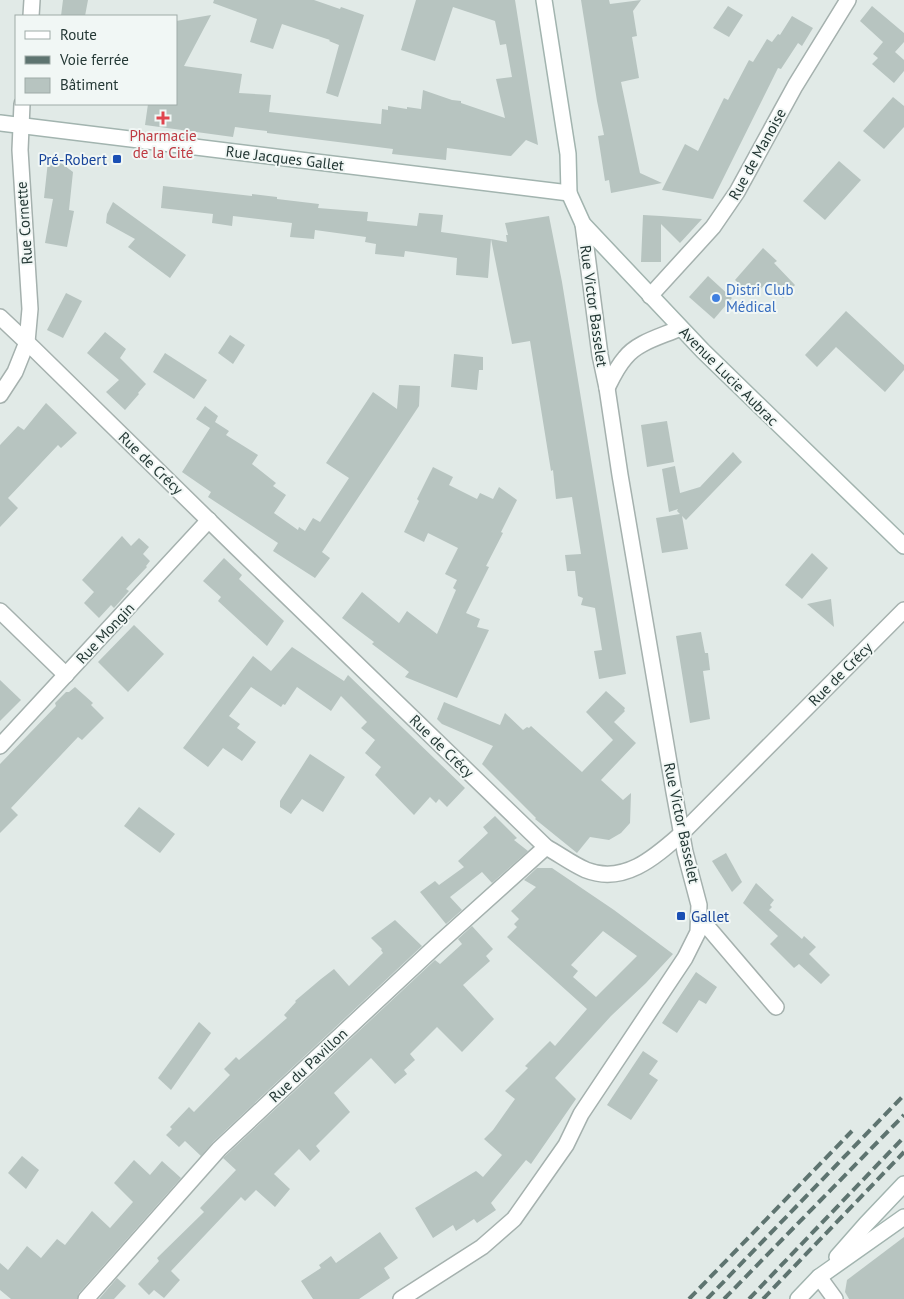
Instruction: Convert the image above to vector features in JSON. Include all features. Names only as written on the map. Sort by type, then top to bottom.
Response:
[{"type":"street","points":[[31,15],[32,0]]},
{"type":"street","points":[[544,0],[568,154],[569,193]]},
{"type":"street","name":"Rue de Manoise","points":[[650,296],[713,227],[737,192],[795,86],[848,0]]},
{"type":"street","name":"Rue Cornette","points":[[0,395],[14,372],[27,342],[30,309],[20,150],[22,105]]},
{"type":"street","name":"Rue Jacques Gallet","points":[[0,123],[569,193]]},
{"type":"street","name":"Avenue Lucie Aubrac","points":[[569,193],[583,224],[680,328],[904,546]]},
{"type":"street","name":"Rue Victor Basselet","points":[[401,1299],[482,1247],[514,1219],[566,1145],[581,1114],[686,958],[698,932],[700,918],[697,891],[681,834],[600,355],[583,224]]},
{"type":"street","name":"Rue de Crécy","points":[[0,317],[546,847],[586,870],[605,874],[621,873],[636,868],[656,856],[681,834],[904,610]]},
{"type":"street","name":"Rue Victor Basselet","points":[[607,388],[617,368],[626,356],[639,347],[680,328]]},
{"type":"street","name":"Rue Mongin","points":[[0,746],[210,520]]},
{"type":"street","points":[[0,610],[66,676]]},
{"type":"street","name":"Rue du Pavillon","points":[[86,1299],[219,1149],[437,945],[546,847]]},
{"type":"street","points":[[700,918],[776,1007]]},
{"type":"street","points":[[798,1299],[904,1184]]},
{"type":"street","points":[[821,1275],[904,1218]]},
{"type":"street","points":[[821,1275],[835,1299]]},
{"type":"building","points":[[63,0],[88,0],[85,15],[61,15]]},
{"type":"building","points":[[214,0],[314,0],[364,15],[338,97],[326,93],[339,45],[330,40],[282,24],[273,49],[250,42],[257,19],[213,3]]},
{"type":"building","points":[[416,0],[515,0],[538,145],[526,140],[511,156],[447,148],[446,160],[392,154],[393,149],[267,133],[267,131],[235,127],[233,137],[145,125],[148,105],[178,105],[178,21],[211,15],[184,66],[242,74],[239,93],[271,95],[269,112],[381,124],[382,109],[388,110],[388,106],[421,109],[423,90],[452,100],[461,101],[461,103],[505,118],[496,79],[512,77],[506,44],[500,45],[495,21],[453,7],[435,61],[401,50]]},
{"type":"building","points":[[581,0],[609,0],[610,4],[641,0],[633,11],[637,36],[632,37],[639,78],[621,82],[640,173],[662,183],[611,193],[609,180],[605,181],[598,136],[604,135]]},
{"type":"building","points":[[728,6],[743,15],[729,37],[713,28]]},
{"type":"building","points":[[872,6],[904,33],[904,42],[895,52],[904,60],[904,71],[894,83],[872,64],[878,58],[873,54],[883,42],[860,21]]},
{"type":"building","points":[[792,16],[813,28],[802,46],[798,43],[781,69],[778,68],[713,199],[662,190],[685,144],[698,151],[724,98],[728,100],[749,60],[753,62],[767,39],[772,42],[778,34],[780,35]]},
{"type":"building","points":[[893,97],[904,106],[904,127],[884,149],[863,131]]},
{"type":"building","points":[[48,161],[61,163],[73,172],[69,210],[74,211],[67,247],[45,243],[53,199],[44,198]]},
{"type":"building","points":[[839,161],[861,180],[825,220],[803,201]]},
{"type":"building","points":[[163,186],[277,197],[277,199],[319,204],[318,208],[368,212],[367,221],[417,226],[419,213],[443,215],[441,232],[491,239],[488,278],[456,275],[457,258],[405,251],[404,257],[375,254],[376,244],[365,242],[366,237],[315,230],[314,239],[290,237],[292,223],[233,216],[232,226],[212,223],[213,214],[161,208]]},
{"type":"building","points":[[113,202],[186,255],[170,278],[128,247],[135,239],[106,223],[107,214]]},
{"type":"building","points":[[643,215],[702,219],[680,243],[661,224],[661,262],[641,262]]},
{"type":"building","points":[[549,216],[562,282],[626,674],[599,679],[594,651],[602,650],[595,608],[581,605],[583,598],[578,596],[575,571],[567,571],[565,555],[581,554],[572,497],[556,499],[553,470],[551,471],[530,341],[512,344],[491,239],[507,242],[506,235],[508,235],[505,223]]},
{"type":"building","points":[[763,248],[777,261],[774,263],[795,285],[783,298],[767,282],[753,297],[735,280]]},
{"type":"building","points":[[708,276],[732,298],[714,319],[689,297]]},
{"type":"building","points":[[66,293],[82,301],[63,338],[47,330]]},
{"type":"building","points":[[846,311],[904,365],[904,370],[885,392],[836,347],[817,367],[805,355]]},
{"type":"building","points":[[105,332],[126,349],[120,358],[146,384],[125,410],[106,392],[119,380],[87,353]]},
{"type":"building","points":[[230,335],[245,345],[233,364],[218,353]]},
{"type":"building","points":[[165,353],[207,380],[194,399],[153,372]]},
{"type":"building","points":[[454,354],[483,357],[483,370],[479,370],[477,390],[451,387]]},
{"type":"building","points":[[399,385],[420,386],[419,406],[322,552],[330,558],[315,578],[273,551],[278,543],[208,497],[211,492],[182,472],[210,428],[196,419],[205,406],[218,416],[215,422],[229,431],[226,435],[258,455],[252,464],[276,483],[273,486],[286,495],[274,513],[298,530],[299,527],[305,531],[313,518],[320,522],[349,478],[326,463],[373,392],[397,409]]},
{"type":"building","points":[[46,403],[77,433],[61,448],[58,445],[8,498],[18,508],[0,527],[0,445],[18,426],[24,430]]},
{"type":"building","points":[[667,421],[674,462],[647,467],[641,425]]},
{"type":"building","points":[[733,452],[742,462],[686,520],[682,516],[688,549],[662,553],[656,518],[680,514],[677,511],[678,509],[669,512],[662,469],[675,466],[680,493],[700,487]]},
{"type":"building","points":[[433,467],[453,477],[449,485],[477,499],[480,493],[493,499],[499,487],[517,500],[486,566],[489,567],[466,613],[480,619],[477,627],[489,630],[457,698],[405,677],[409,672],[342,618],[362,592],[399,623],[407,611],[437,634],[456,590],[453,588],[457,580],[445,574],[458,548],[428,533],[424,542],[404,532],[419,501],[417,499]]},
{"type":"building","points":[[122,536],[131,546],[139,538],[149,547],[143,554],[150,561],[147,567],[126,589],[129,591],[114,608],[111,605],[99,618],[84,603],[94,592],[82,580]]},
{"type":"building","points":[[812,553],[828,568],[802,599],[785,585]]},
{"type":"building","points":[[224,558],[242,575],[239,579],[284,621],[267,646],[218,601],[221,597],[203,581]]},
{"type":"building","points":[[831,599],[834,627],[807,604]]},
{"type":"building","points":[[134,625],[164,654],[128,692],[98,662]]},
{"type":"building","points":[[701,632],[705,653],[708,653],[710,670],[703,671],[710,719],[690,723],[676,636]]},
{"type":"building","points":[[292,647],[344,681],[348,675],[465,788],[447,807],[439,799],[436,803],[430,797],[414,815],[375,775],[381,767],[365,753],[375,740],[361,728],[367,722],[341,696],[331,711],[297,687],[285,705],[283,704],[281,707],[251,687],[229,716],[240,724],[237,728],[256,742],[242,761],[223,748],[208,767],[183,748],[253,656],[271,671]]},
{"type":"building","points":[[0,680],[21,700],[0,721]]},
{"type":"building","points":[[75,687],[93,703],[91,705],[104,718],[82,740],[78,737],[11,808],[18,815],[0,833],[0,764],[56,706],[55,703],[66,692]]},
{"type":"building","points":[[606,691],[625,708],[625,711],[614,722],[636,743],[601,780],[623,800],[631,793],[630,823],[621,833],[609,840],[590,837],[577,853],[535,819],[482,764],[493,746],[442,724],[437,719],[444,702],[500,725],[505,713],[523,730],[531,726],[582,772],[613,740],[586,712]]},
{"type":"building","points":[[310,754],[345,777],[323,812],[302,799],[291,814],[280,807],[280,801]]},
{"type":"building","points":[[139,807],[175,834],[160,853],[124,826]]},
{"type":"building","points":[[495,816],[517,838],[514,840],[528,851],[492,883],[482,872],[450,897],[462,910],[446,924],[420,892],[435,881],[439,885],[464,867],[458,861],[488,833],[483,827]]},
{"type":"building","points":[[726,853],[742,882],[732,892],[712,861]]},
{"type":"building","points":[[537,868],[552,868],[614,910],[673,954],[611,1016],[555,1078],[576,1099],[531,1164],[526,1160],[491,1203],[496,1210],[477,1223],[474,1219],[456,1231],[453,1225],[433,1238],[415,1208],[476,1171],[483,1177],[502,1155],[484,1139],[493,1130],[515,1099],[505,1091],[528,1068],[525,1066],[550,1041],[555,1046],[587,1009],[507,937],[517,927],[514,924],[519,919],[511,911],[536,887],[524,880]],"holes":[[[603,931],[637,956],[596,997],[573,977],[578,971],[571,965]]]},
{"type":"building","points":[[756,883],[774,900],[769,910],[802,939],[804,936],[816,947],[809,954],[830,975],[821,984],[799,964],[794,968],[770,944],[778,936],[743,903]]},
{"type":"building","points":[[395,920],[422,946],[213,1142],[201,1156],[185,1141],[179,1147],[166,1135],[172,1129],[170,1127],[189,1107],[194,1112],[230,1075],[224,1069],[236,1057],[239,1060],[287,1018],[284,1015],[295,1001],[321,979],[334,969],[349,986],[383,953],[382,949],[371,938]]},
{"type":"building","points":[[472,926],[493,949],[486,956],[490,961],[463,985],[494,1019],[462,1052],[437,1027],[410,1054],[415,1060],[404,1070],[407,1074],[395,1084],[371,1058],[334,1093],[350,1112],[316,1146],[320,1151],[310,1161],[299,1149],[274,1174],[290,1189],[275,1207],[256,1190],[245,1201],[241,1197],[171,1271],[180,1280],[164,1298],[154,1290],[149,1295],[138,1284],[159,1261],[157,1258],[204,1212],[200,1208],[236,1170],[223,1158],[435,960],[440,964],[462,944],[458,939]]},
{"type":"building","points":[[696,972],[717,987],[706,1004],[699,1000],[677,1033],[662,1023]]},
{"type":"building","points":[[199,1022],[211,1033],[171,1090],[158,1078]]},
{"type":"building","points":[[643,1051],[658,1061],[649,1074],[658,1080],[631,1120],[607,1105]]},
{"type":"building","points":[[22,1156],[39,1170],[26,1189],[8,1173]]},
{"type":"building","points":[[134,1160],[150,1175],[162,1161],[181,1178],[79,1293],[77,1299],[11,1299],[0,1290],[0,1263],[8,1270],[27,1246],[41,1258],[57,1239],[65,1245],[92,1211],[110,1228],[133,1202],[114,1183]]},
{"type":"building","points":[[380,1232],[398,1258],[384,1268],[390,1278],[359,1299],[313,1299],[301,1281],[321,1268],[319,1265],[331,1256],[336,1263]]},
{"type":"building","points":[[904,1237],[904,1299],[849,1299],[845,1292],[847,1280]]},
{"type":"building","points":[[117,1278],[126,1286],[114,1299],[99,1299]]},
{"type":"railway","points":[[707,1299],[904,1095]]},
{"type":"railway","points":[[724,1299],[904,1115]]},
{"type":"railway","points":[[689,1299],[852,1131]]},
{"type":"railway","points":[[749,1299],[904,1137]]},
{"type":"railway","points":[[763,1299],[904,1152]]},
{"type":"place","name":"Pharmacie de la Cité","points":[[163,118]]},
{"type":"place","name":"Pré-Robert","points":[[117,159]]},
{"type":"place","name":"Distri Club Médical","points":[[716,298]]},
{"type":"place","name":"Gallet","points":[[681,916]]}]
